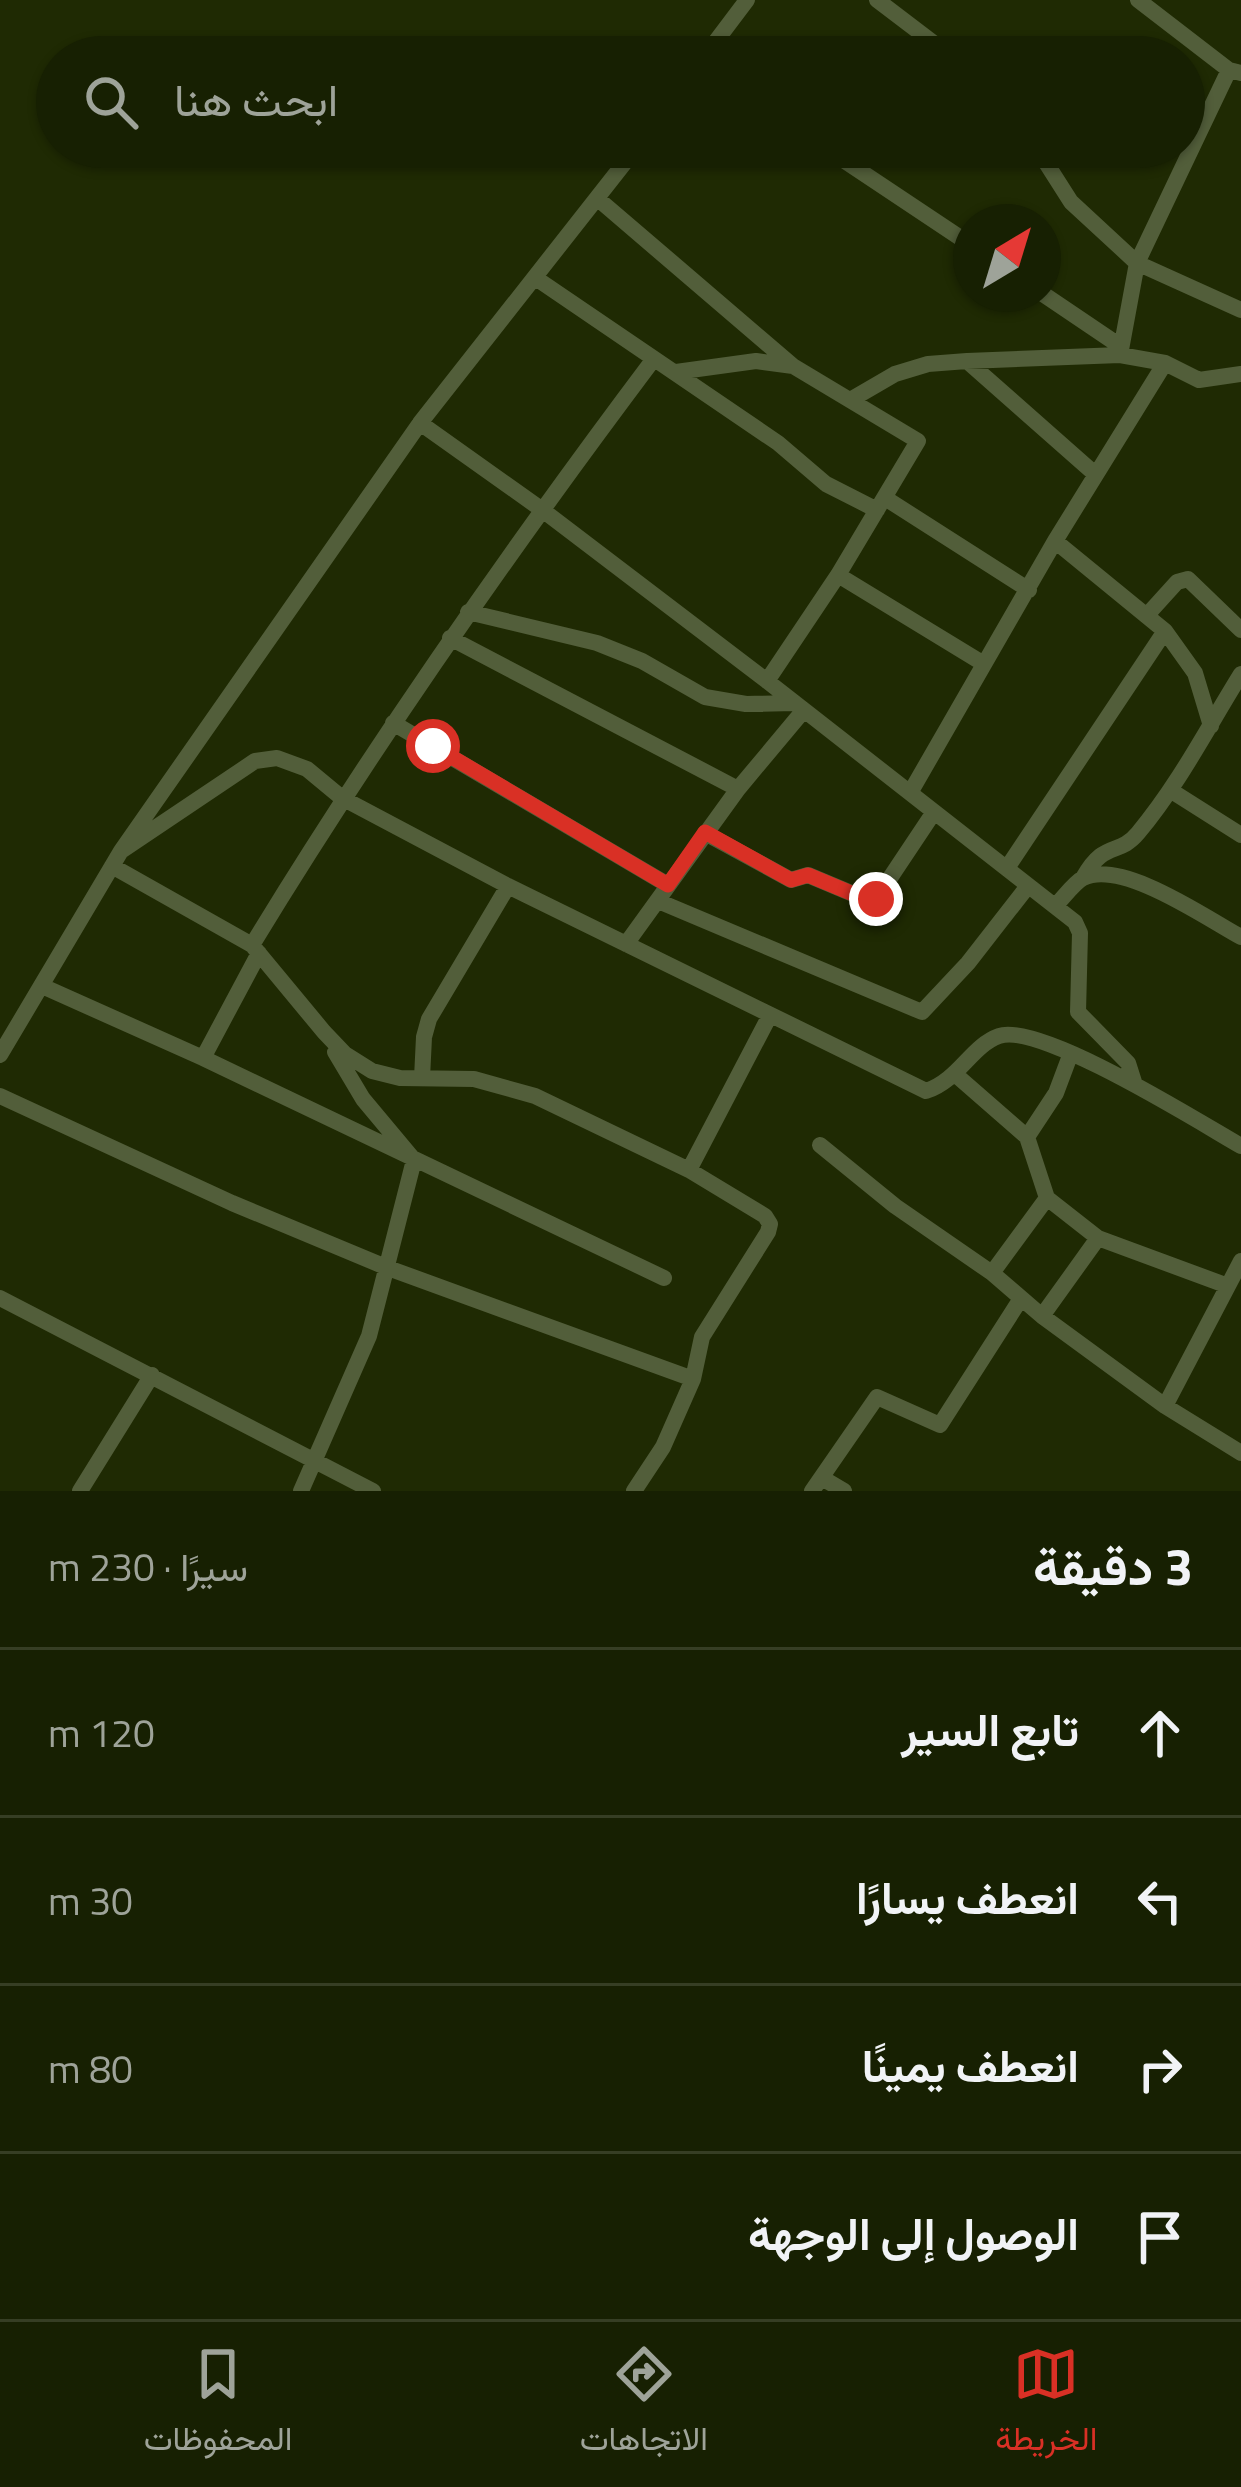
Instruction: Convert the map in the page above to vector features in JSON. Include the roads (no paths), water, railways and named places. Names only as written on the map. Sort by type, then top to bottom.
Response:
[{"type":"street","points":[[720,36],[747,0]]},
{"type":"street","points":[[877,0],[924,36]]},
{"type":"street","points":[[1138,0],[1187,36]]},
{"type":"street","points":[[1205,49],[1235,71],[1205,130]]},
{"type":"street","points":[[0,1055],[117,858],[420,423],[622,168]]},
{"type":"street","points":[[856,168],[953,233]]},
{"type":"street","points":[[1049,168],[1071,202],[1137,263],[1241,310]]},
{"type":"street","points":[[1120,350],[1137,263],[1185,168]]},
{"type":"street","points":[[598,200],[794,367],[918,441],[766,681]]},
{"type":"street","points":[[536,279],[778,443],[826,484],[881,504],[1029,590]]},
{"type":"street","points":[[1061,307],[1120,350],[1165,363],[1190,377],[1209,382],[1241,374]]},
{"type":"street","points":[[852,399],[895,374],[928,364],[1120,350]]},
{"type":"street","points":[[203,1058],[255,949],[342,798],[541,509],[653,360]]},
{"type":"street","points":[[676,372],[756,361],[794,367]]},
{"type":"street","points":[[967,361],[1095,474]]},
{"type":"street","points":[[910,793],[1054,541],[1165,363]]},
{"type":"street","points":[[420,423],[541,509],[1075,922],[1080,933],[1078,1012],[1128,1063],[1135,1084]]},
{"type":"street","points":[[1054,541],[1165,631],[1195,673],[1211,725]]},
{"type":"street","points":[[838,574],[984,664]]},
{"type":"street","points":[[1148,614],[1177,582],[1188,579],[1241,630]]},
{"type":"street","points":[[468,612],[597,644],[642,661],[705,697],[799,706]]},
{"type":"street","points":[[1006,868],[1165,631]]},
{"type":"street","points":[[450,638],[738,789]]},
{"type":"street","points":[[1056,905],[1103,850],[1135,838],[1241,674]]},
{"type":"street","points":[[626,944],[799,706]]},
{"type":"street","points":[[393,723],[663,893],[922,1012],[1028,886]]},
{"type":"street","points":[[117,858],[255,761],[277,758],[307,769],[342,798],[508,886],[926,1091],[956,1075],[988,1041],[1007,1034],[1071,1053],[1241,1146]]},
{"type":"street","points":[[1170,790],[1241,835]]},
{"type":"street","points":[[705,832],[791,880],[808,875],[870,901],[876,899],[934,812]]},
{"type":"street","points":[[117,858],[255,949],[345,1054],[372,1071],[474,1079],[535,1096],[689,1170],[765,1216],[770,1224],[702,1337],[693,1379],[663,1447],[634,1491]]},
{"type":"street","points":[[1083,878],[1108,873],[1129,878],[1241,937]]},
{"type":"street","points":[[422,1078],[429,1019],[508,886]]},
{"type":"street","points":[[42,986],[664,1278]]},
{"type":"street","points":[[689,1170],[769,1017]]},
{"type":"street","points":[[324,1032],[363,1099],[414,1160]]},
{"type":"street","points":[[1027,1137],[1056,1093],[1071,1053]]},
{"type":"street","points":[[956,1075],[1027,1137],[1047,1198],[1098,1238],[1228,1286]]},
{"type":"street","points":[[0,1096],[232,1203],[388,1268],[693,1379]]},
{"type":"street","points":[[820,1145],[992,1273],[1020,1300],[1165,1406],[1241,1453]]},
{"type":"street","points":[[301,1491],[369,1336],[414,1160]]},
{"type":"street","points":[[992,1273],[1047,1198]]},
{"type":"street","points":[[1042,1316],[1098,1238]]},
{"type":"street","points":[[1165,1406],[1241,1261]]},
{"type":"street","points":[[0,1298],[373,1491]]},
{"type":"street","points":[[844,1491],[817,1484],[878,1397],[940,1425],[1020,1300]]},
{"type":"street","points":[[80,1491],[152,1375]]}]
